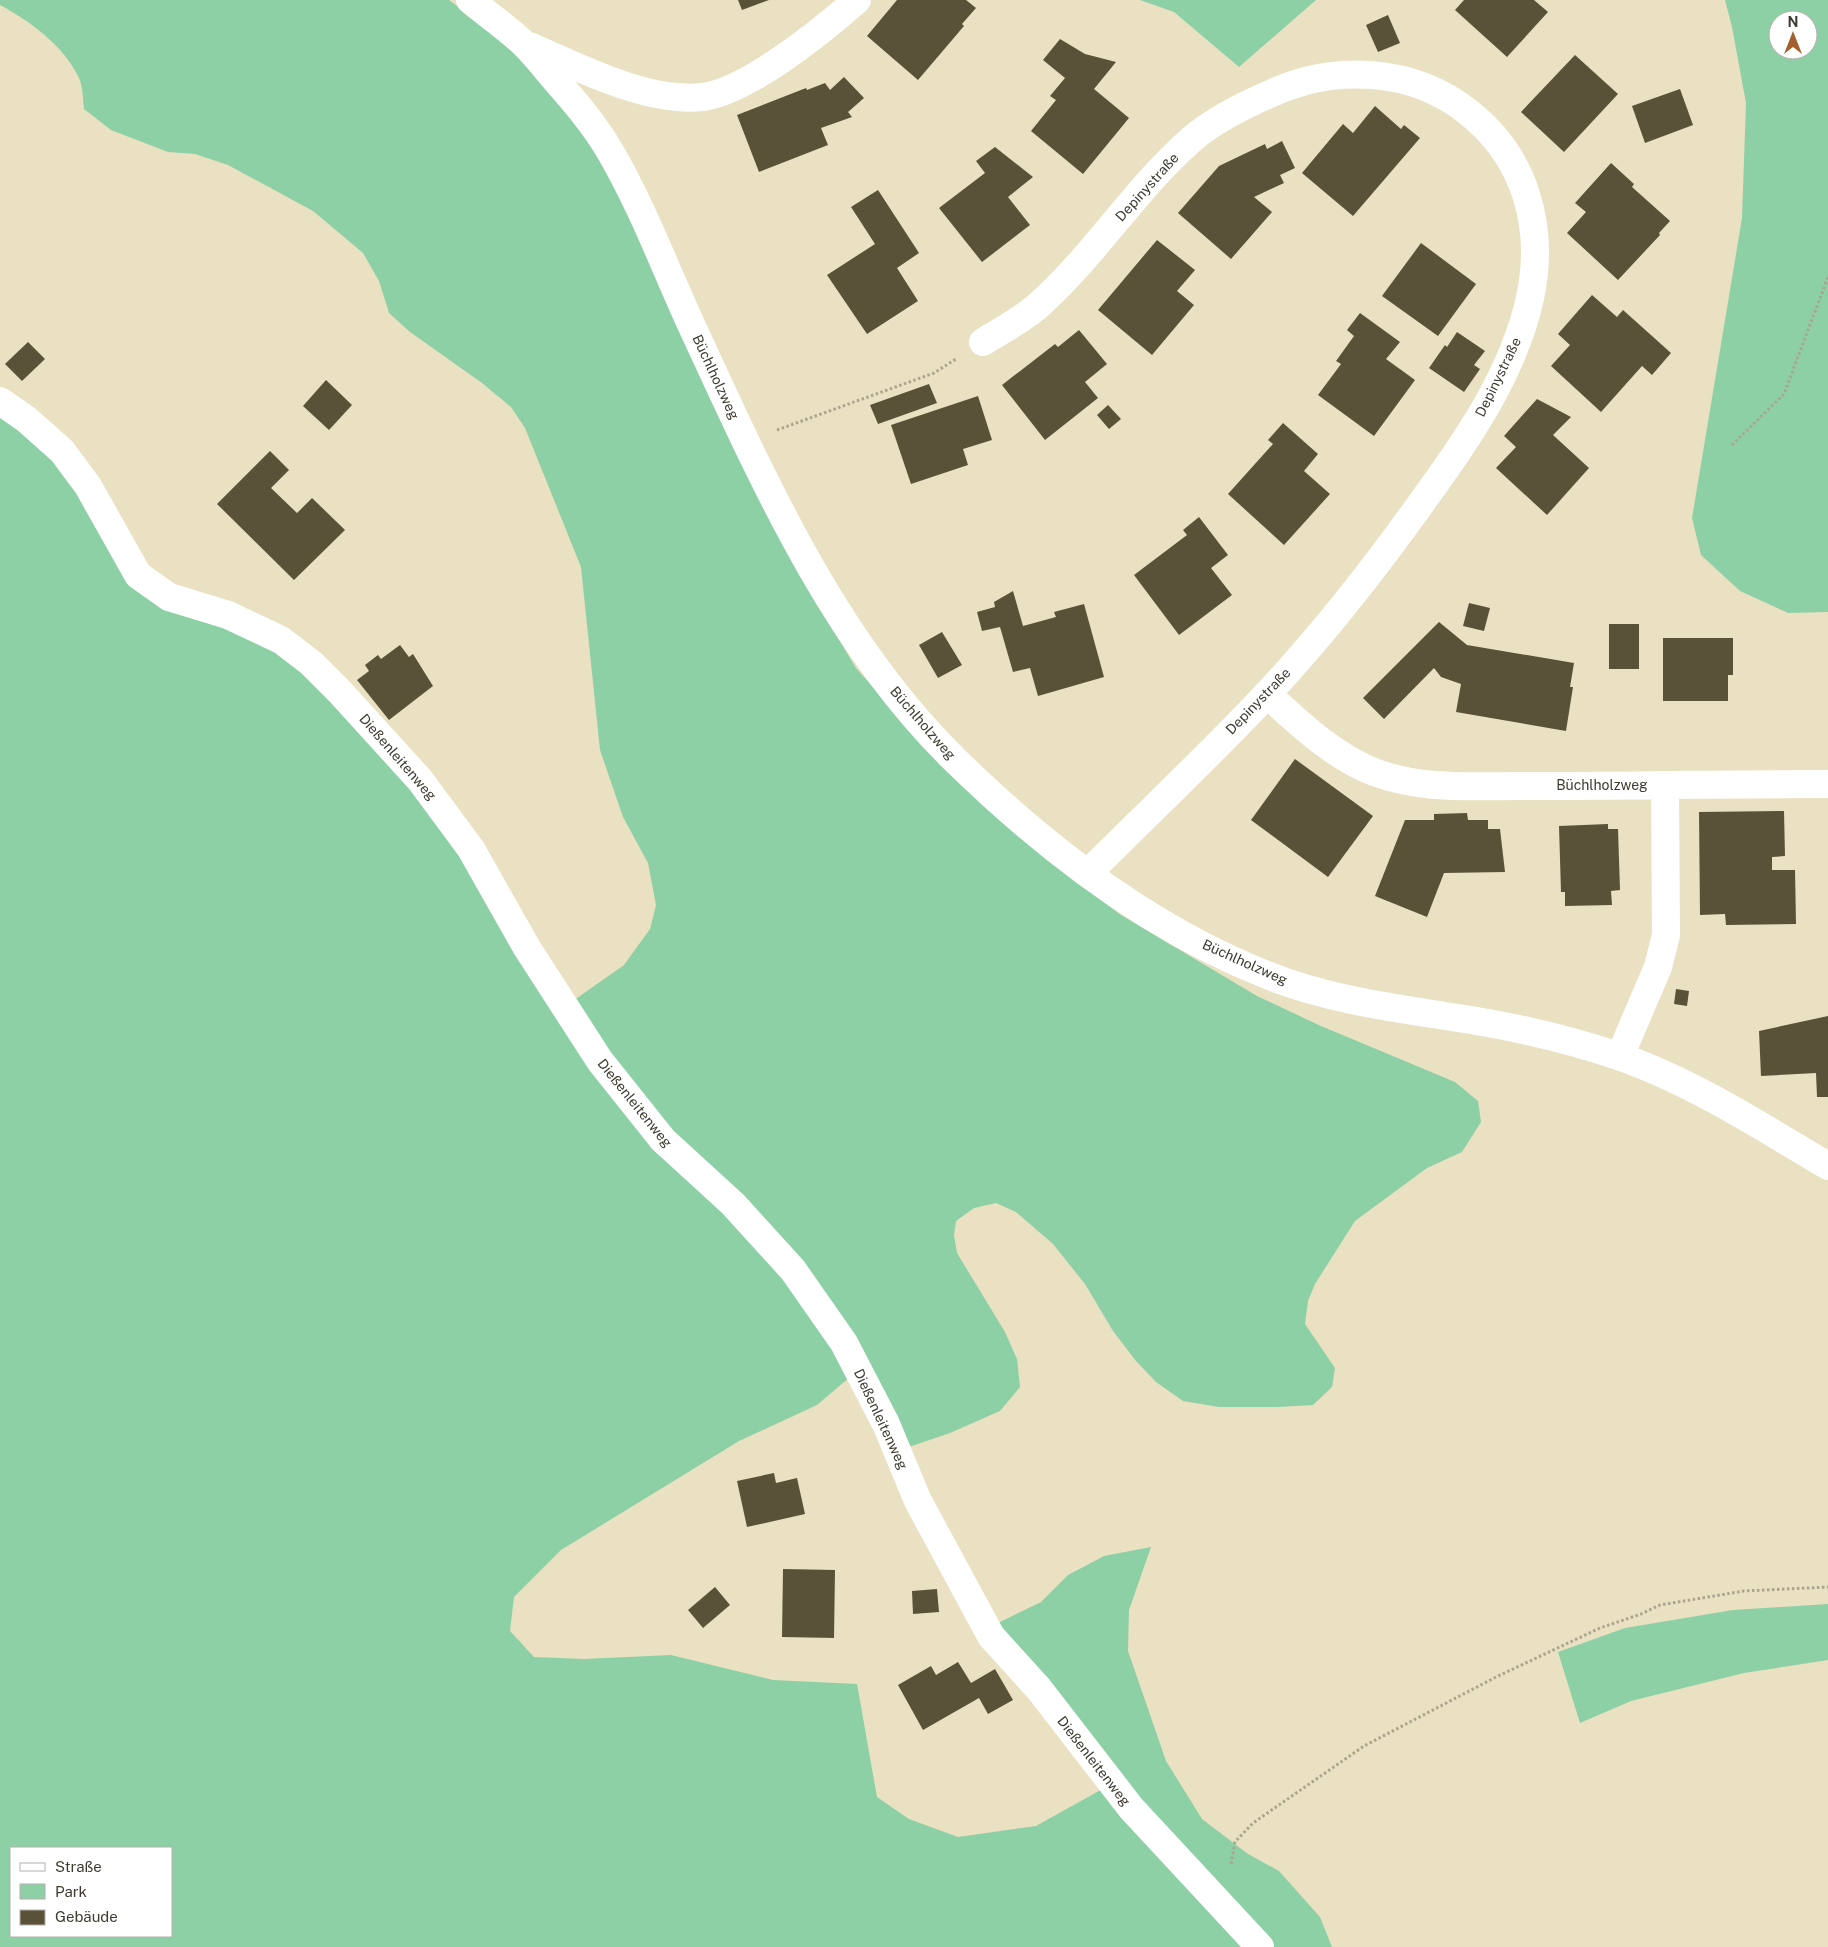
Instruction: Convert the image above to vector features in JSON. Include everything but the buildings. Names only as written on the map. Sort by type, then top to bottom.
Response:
[{"type":"street","name":"Büchlholzweg","points":[[470,0],[524,43],[590,120],[610,152],[635,199],[745,442],[803,554],[839,617],[879,672],[916,718],[954,759],[1041,838],[1088,873],[1159,921],[1214,951],[1268,976],[1332,995],[1388,1007],[1478,1021],[1620,1056],[1691,1088],[1828,1166]]},
{"type":"street","name":"Büchlholzweg","points":[[524,43],[574,66],[643,89],[682,98],[704,97],[730,89],[754,76],[790,52],[856,0]]},
{"type":"street","name":"Depinystraße","points":[[983,342],[1036,308],[1071,274],[1148,184],[1192,138],[1229,113],[1276,90],[1318,77],[1353,74],[1408,80],[1449,96],[1482,123],[1506,153],[1525,190],[1534,224],[1536,261],[1531,290],[1515,346],[1488,404],[1453,459],[1346,604],[1267,694],[1088,873]]},
{"type":"street","name":"Dießenleitenweg","points":[[0,401],[26,418],[62,451],[88,486],[138,575],[169,597],[228,615],[281,640],[311,662],[420,780],[471,849],[527,948],[600,1061],[663,1140],[733,1204],[793,1270],[844,1344],[886,1424],[918,1502],[990,1636],[1038,1689],[1131,1808],[1260,1947]]},
{"type":"street","name":"Büchlholzweg","points":[[1267,694],[1308,731],[1344,756],[1373,771],[1404,782],[1442,786],[1828,784]]},
{"type":"street","name":"Büchlholzweg","points":[[1620,1056],[1658,967],[1666,934],[1665,785]]},
{"type":"path","points":[[1732,445],[1784,394],[1828,277]]},
{"type":"path","points":[[745,442],[934,373]]},
{"type":"path","points":[[1232,1867],[1230,1859],[1235,1842],[1253,1823],[1364,1746],[1496,1677],[1592,1632],[1660,1605],[1744,1591],[1828,1587]]},
{"type":"green space","points":[[0,0],[449,0],[485,26],[526,62],[603,157],[816,602],[856,668],[919,739],[1038,852],[1121,915],[1257,996],[1321,1026],[1455,1082],[1478,1101],[1481,1122],[1462,1152],[1427,1168],[1355,1221],[1315,1284],[1308,1301],[1305,1324],[1335,1368],[1332,1387],[1313,1405],[1219,1407],[1183,1401],[1156,1382],[1136,1361],[1113,1331],[1085,1284],[1053,1244],[1016,1212],[996,1203],[974,1208],[956,1221],[954,1235],[957,1253],[1005,1332],[1017,1359],[1020,1387],[1000,1411],[950,1433],[906,1448],[883,1398],[570,1003],[624,965],[650,929],[656,905],[648,863],[623,817],[600,750],[581,567],[525,428],[511,407],[482,383],[410,332],[389,313],[379,281],[363,253],[313,211],[228,165],[195,154],[168,152],[111,130],[84,109],[79,78],[65,55],[34,27],[0,5]]},
{"type":"green space","points":[[1140,0],[1316,0],[1239,67],[1174,12]]},
{"type":"green space","points":[[1725,0],[1828,0],[1828,612],[1788,613],[1740,591],[1701,555],[1692,518],[1742,218],[1746,103]]},
{"type":"green space","points":[[0,415],[31,437],[70,475],[125,574],[143,596],[169,608],[225,626],[268,645],[309,675],[404,777],[736,1222],[788,1278],[850,1377],[817,1405],[739,1441],[561,1550],[514,1597],[510,1631],[534,1657],[584,1659],[671,1655],[773,1680],[857,1684],[877,1797],[909,1819],[958,1837],[1036,1826],[1106,1787],[1248,1947],[0,1947]]},
{"type":"green space","points":[[1151,1547],[1129,1610],[1128,1651],[1166,1761],[1202,1819],[1248,1854],[1279,1871],[1320,1917],[1332,1947],[1272,1947],[1170,1840],[998,1623],[1041,1602],[1068,1575],[1104,1556]]},
{"type":"green space","points":[[1828,1604],[1828,1660],[1744,1673],[1631,1701],[1580,1723],[1558,1652],[1625,1628],[1733,1610]]}]
